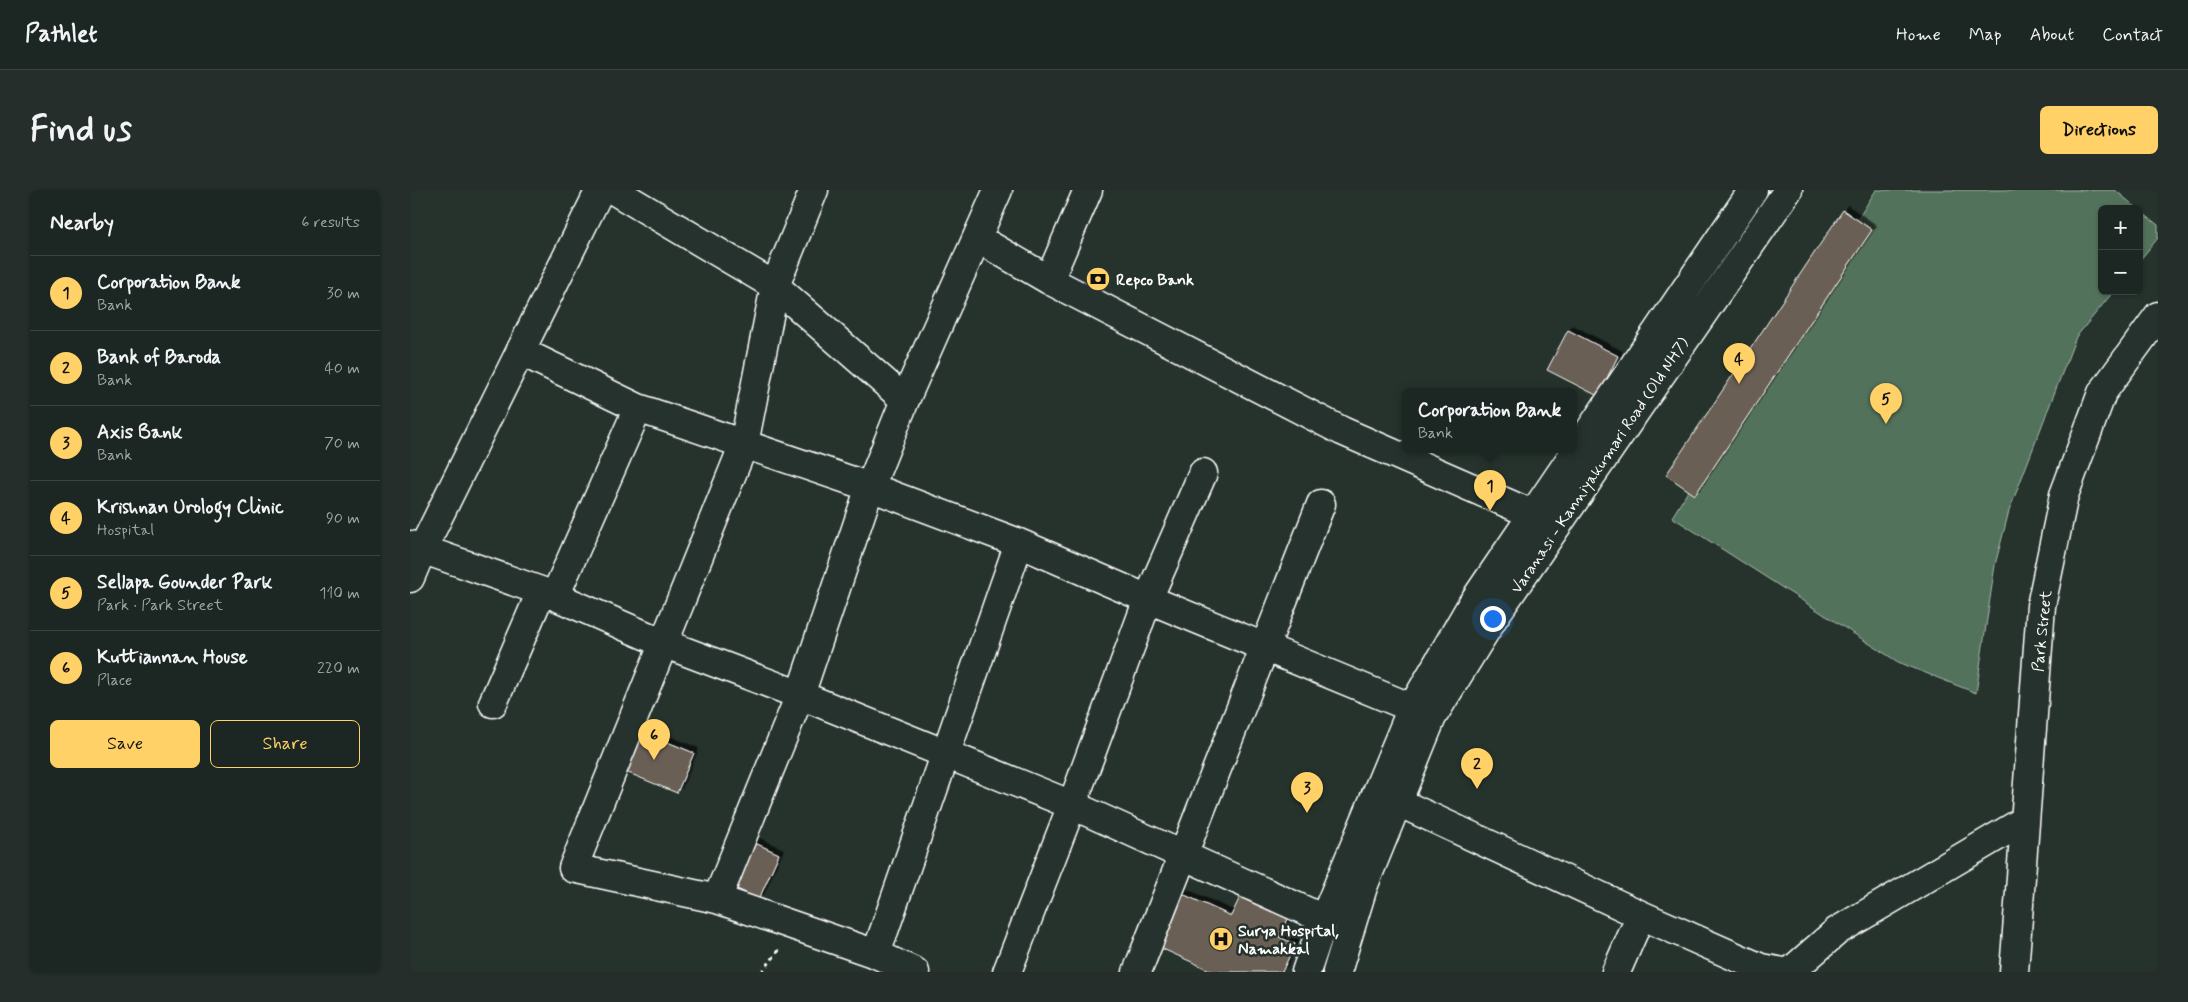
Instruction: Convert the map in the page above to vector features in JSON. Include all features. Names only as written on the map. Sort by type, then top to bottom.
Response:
[{"type":"street","points":[[410,578],[416,547],[520,351],[600,190]]},
{"type":"street","points":[[614,190],[775,286],[904,400]]},
{"type":"street","points":[[814,190],[775,286],[744,444],[573,868],[717,900],[876,954],[915,972]]},
{"type":"street","points":[[717,900],[800,695],[870,487],[904,400],[998,190]]},
{"type":"street","points":[[1050,280],[1088,190]]},
{"type":"street","name":"Varanasi - Kanniyakumari Road (Old NH7)","points":[[1577,448],[1753,190]]},
{"type":"street","name":"Varanasi - Kanniyakumari Road (Old NH7)","points":[[1338,972],[1363,888],[1432,717],[1494,617],[1788,190]]},
{"type":"street","points":[[977,238],[1050,280],[1342,431],[1532,514]]},
{"type":"street","name":"Park Street","points":[[2014,972],[2041,606],[2064,495],[2102,393],[2158,316]]},
{"type":"street","points":[[520,351],[638,408],[870,487],[1020,543],[1148,600],[1412,708]]},
{"type":"street","points":[[493,703],[638,408]]},
{"type":"street","name":"Varanasi - Kanniyakumari Road (Old NH7)","points":[[1306,972],[1324,919],[1412,708],[1472,604],[1574,453]]},
{"type":"street","points":[[1007,972],[1072,805],[1148,600],[1203,473]]},
{"type":"street","points":[[1136,972],[1320,504]]},
{"type":"street","points":[[876,954],[1020,543]]},
{"type":"street","points":[[416,547],[548,594],[663,643],[800,695],[1072,805],[1324,919]]},
{"type":"street","points":[[1398,802],[1641,915],[1761,968],[1784,972]]},
{"type":"street","points":[[1790,972],[1837,931],[2025,820]]},
{"type":"street","points":[[1616,972],[1641,915]]},
{"type":"green space","points":[[1876,190],[2115,190],[2133,205],[2098,205],[2098,295],[2111,295],[2076,337],[2009,511],[1995,565],[1976,693],[1898,662],[1672,517]]},
{"type":"green space","points":[[2143,213],[2158,225],[2158,238],[2143,256]]},
{"type":"building","points":[[1843,210],[1872,230],[1695,495],[1666,475]]},
{"type":"building","points":[[1568,330],[1618,356],[1598,396],[1547,370]]},
{"type":"building","points":[[631,727],[694,753],[677,793],[614,767]]},
{"type":"building","points":[[755,843],[779,854],[759,899],[735,888]]},
{"type":"building","points":[[1178,892],[1231,916],[1240,897],[1288,919],[1279,937],[1295,944],[1282,972],[1214,972],[1154,945]]},
{"type":"place","name":"Repco Bank","points":[[1098,279]]},
{"type":"place","name":"Krishnan Urology Clinic","points":[[1739,384]]},
{"type":"place","name":"Sellapa Gounder Park","points":[[1886,424]]},
{"type":"place","name":"Corporation Bank","points":[[1490,511]]},
{"type":"place","name":"Kuttiannan House","points":[[654,760]]},
{"type":"place","name":"Bank of Baroda","points":[[1477,789]]},
{"type":"place","name":"Axis Bank","points":[[1307,813]]},
{"type":"place","name":"Surya Hospital, Namakkal","points":[[1221,939]]}]
